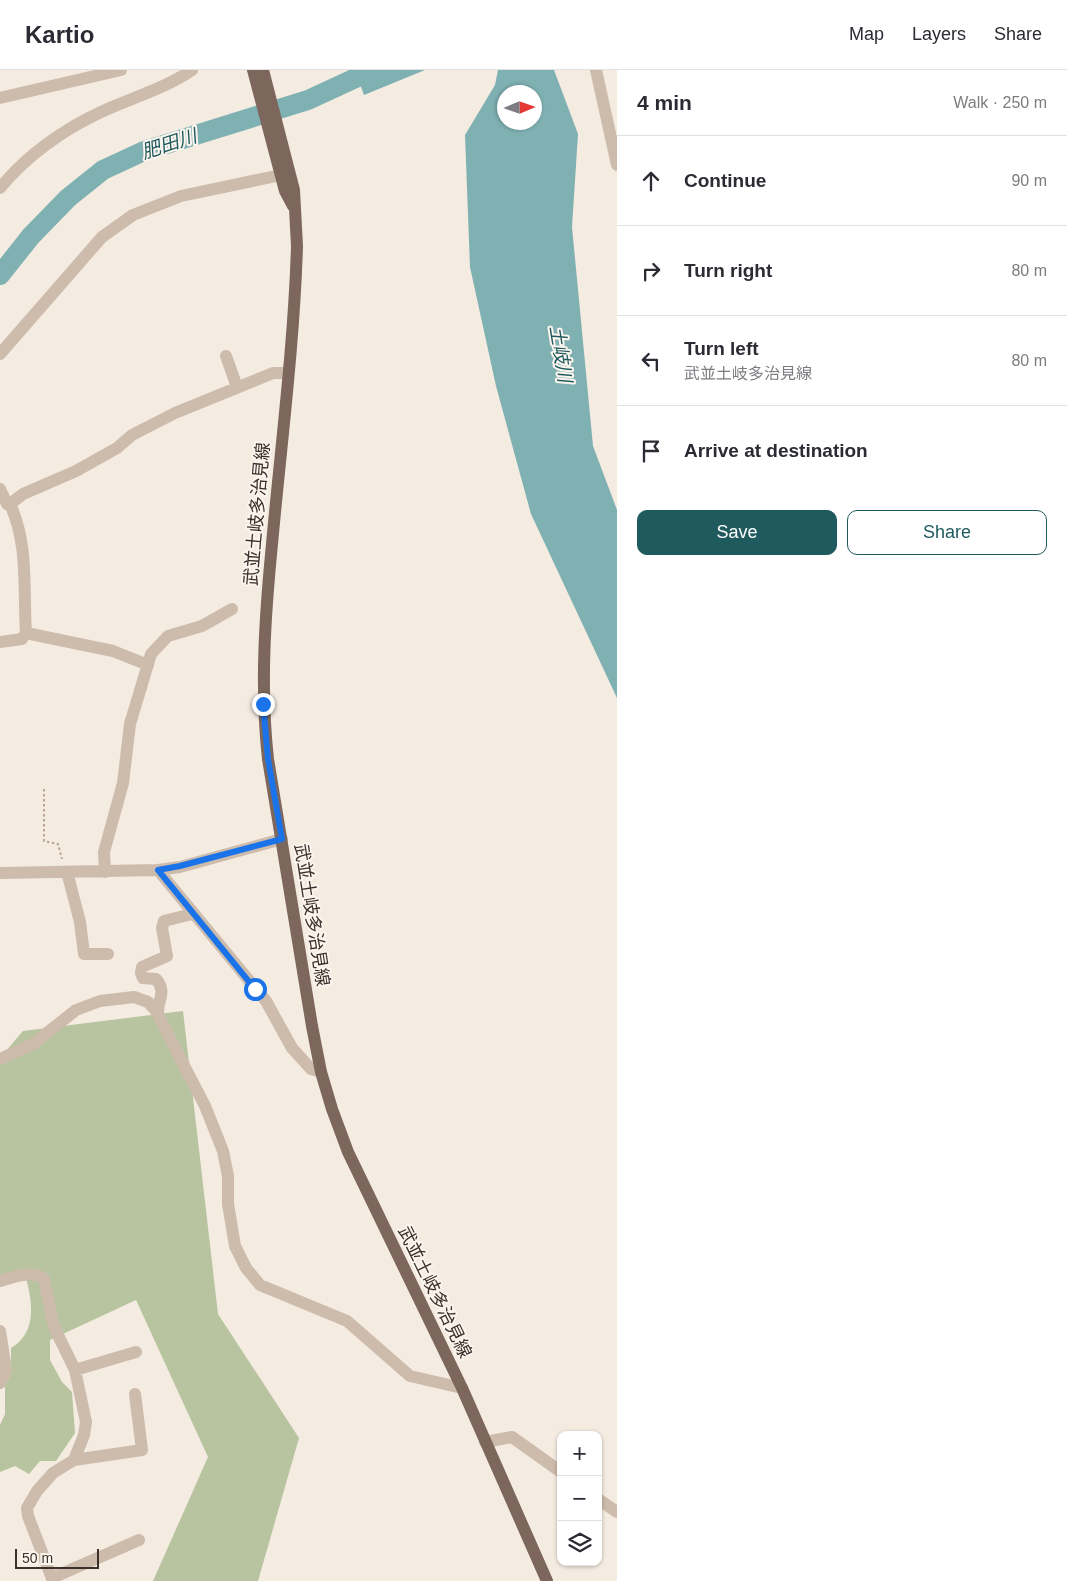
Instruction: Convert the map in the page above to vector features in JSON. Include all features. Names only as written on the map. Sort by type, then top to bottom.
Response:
[{"type":"main road","name":"武並土岐多治見線","points":[[252,70],[283,169],[294,190],[296,262],[267,598],[263,685],[268,759],[321,1072],[348,1152],[462,1388],[547,1581]]},
{"type":"main road","name":"武並土岐多治見線","points":[[263,70],[283,169]]},
{"type":"street","points":[[0,98],[121,70]]},
{"type":"street","points":[[0,188],[10,176],[37,152],[88,118],[192,70]]},
{"type":"street","points":[[596,70],[617,165]]},
{"type":"street","points":[[0,354],[102,237],[132,216],[181,196],[283,169]]},
{"type":"street","points":[[226,356],[237,387]]},
{"type":"street","points":[[5,504],[76,471],[117,448],[132,435],[175,413],[272,373],[287,373]]},
{"type":"street","points":[[0,489],[5,504],[19,524],[22,544],[26,632],[22,639],[0,642]]},
{"type":"street","points":[[104,872],[104,852],[124,783],[130,724],[151,654],[164,640],[178,632],[202,626],[232,609]]},
{"type":"street","points":[[26,632],[113,652],[148,665]]},
{"type":"street","points":[[0,869],[68,866],[104,872],[158,870],[282,839]]},
{"type":"street","points":[[68,866],[80,922],[84,954],[108,954]]},
{"type":"street","points":[[158,870],[192,914],[266,1001],[292,1048],[311,1069],[321,1072]]},
{"type":"street","points":[[157,1012],[163,992],[156,979],[143,978],[140,969],[167,956],[162,928],[164,921],[192,914]]},
{"type":"street","points":[[0,1059],[33,1044],[76,1010],[100,1000],[134,997],[148,1002],[157,1012],[205,1106],[224,1151],[228,1176],[228,1204],[235,1246],[246,1268],[260,1285],[347,1320],[410,1376],[462,1388]]},
{"type":"street","points":[[0,1282],[30,1274],[38,1275],[44,1279],[54,1327],[75,1370],[86,1422],[84,1435],[74,1460]]},
{"type":"street","points":[[0,1331],[6,1370],[0,1383]]},
{"type":"street","points":[[75,1370],[136,1352]]},
{"type":"street","points":[[135,1394],[142,1450],[74,1460],[53,1473],[37,1491],[28,1508],[28,1516],[52,1580],[139,1540]]},
{"type":"street","points":[[485,1442],[512,1437],[557,1469]]},
{"type":"street","points":[[602,1502],[617,1512]]},
{"type":"path","points":[[44,789],[44,841],[58,844],[61,859],[68,866]]},
{"type":"green space","points":[[183,1011],[218,1314],[299,1438],[258,1581],[153,1581],[208,1457],[136,1300],[50,1340],[50,1360],[62,1382],[72,1392],[75,1433],[56,1461],[40,1461],[29,1474],[15,1466],[0,1472],[0,1425],[5,1414],[5,1386],[11,1373],[11,1348],[26,1333],[30,1323],[31,1303],[24,1271],[0,1275],[0,1058],[23,1031]]},
{"type":"water","points":[[355,70],[425,70],[364,95]]},
{"type":"water","name":"土岐川","points":[[498,70],[554,70],[578,134],[572,227],[593,446],[617,510],[617,698],[531,514],[496,386],[470,267],[465,135],[495,85]]},
{"type":"waterway","name":"肥田川","points":[[0,275],[31,236],[68,198],[103,170],[144,151],[308,100],[373,70]]},
{"type":"route","points":[[255,989],[158,870],[282,839],[268,759],[263,704]]}]
